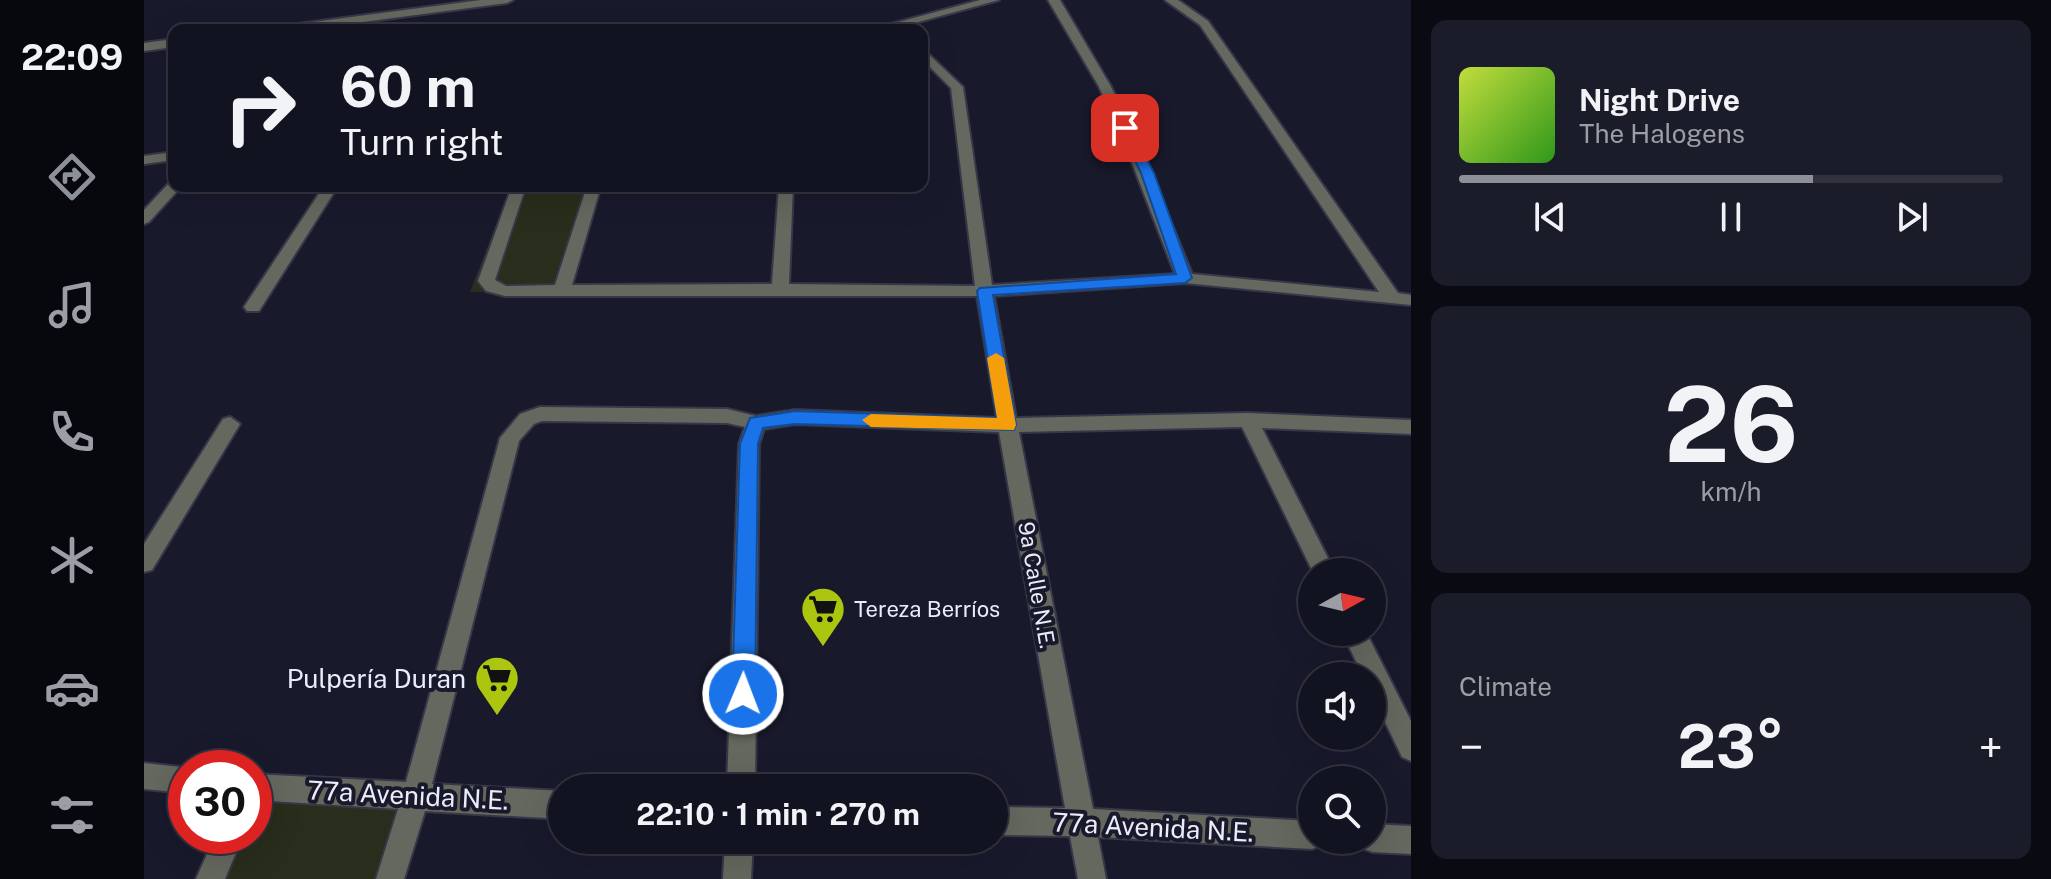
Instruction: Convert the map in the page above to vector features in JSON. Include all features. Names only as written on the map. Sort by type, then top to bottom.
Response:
[{"type":"street","points":[[321,24],[507,0]]},
{"type":"street","points":[[912,24],[993,0]]},
{"type":"street","points":[[1054,0],[1102,83],[1147,173],[1185,278]]},
{"type":"street","points":[[1171,0],[1204,23],[1393,299]]},
{"type":"street","points":[[144,47],[168,44]]},
{"type":"street","name":"9a Calle N.E.","points":[[928,58],[957,87],[988,317],[1092,879]]},
{"type":"street","points":[[144,160],[168,157]]},
{"type":"street","points":[[144,219],[169,192]]},
{"type":"street","points":[[253,307],[327,192]]},
{"type":"street","points":[[517,192],[486,281],[492,287],[505,291],[985,291],[1185,278],[1411,300]]},
{"type":"street","points":[[562,291],[592,192]]},
{"type":"street","points":[[780,289],[786,192]]},
{"type":"street","points":[[390,879],[416,794],[510,438],[527,419],[540,414],[727,416],[756,423],[795,417],[1007,425],[1248,420],[1411,427]]},
{"type":"street","points":[[1248,420],[1317,558]]},
{"type":"street","points":[[741,774],[749,444],[756,423]]},
{"type":"street","points":[[144,563],[230,424]]},
{"type":"street","points":[[1361,646],[1411,748]]},
{"type":"street","points":[[144,776],[168,778]]},
{"type":"street","name":"77a Avenida N.E.","points":[[272,788],[548,804]]},
{"type":"street","name":"77a Avenida N.E.","points":[[1008,821],[1080,822],[1298,834]]},
{"type":"street","points":[[1386,839],[1411,840]]},
{"type":"street","points":[[210,879],[221,854]]},
{"type":"street","points":[[737,879],[738,854]]},
{"type":"green space","points":[[509,192],[601,192],[569,291],[470,292]]},
{"type":"green space","points":[[272,788],[402,794],[376,879],[210,879],[221,854],[272,854]]},
{"type":"slow traffic","points":[[871,420],[1007,425],[996,358]]},
{"type":"place","name":"Tereza Berríos","points":[[823,648]]},
{"type":"place","name":"Pulpería Duran","points":[[497,717]]},
{"type":"route","points":[[743,694],[749,444],[756,423],[795,417],[1007,425],[985,291],[1185,278],[1147,173],[1125,128]]}]
